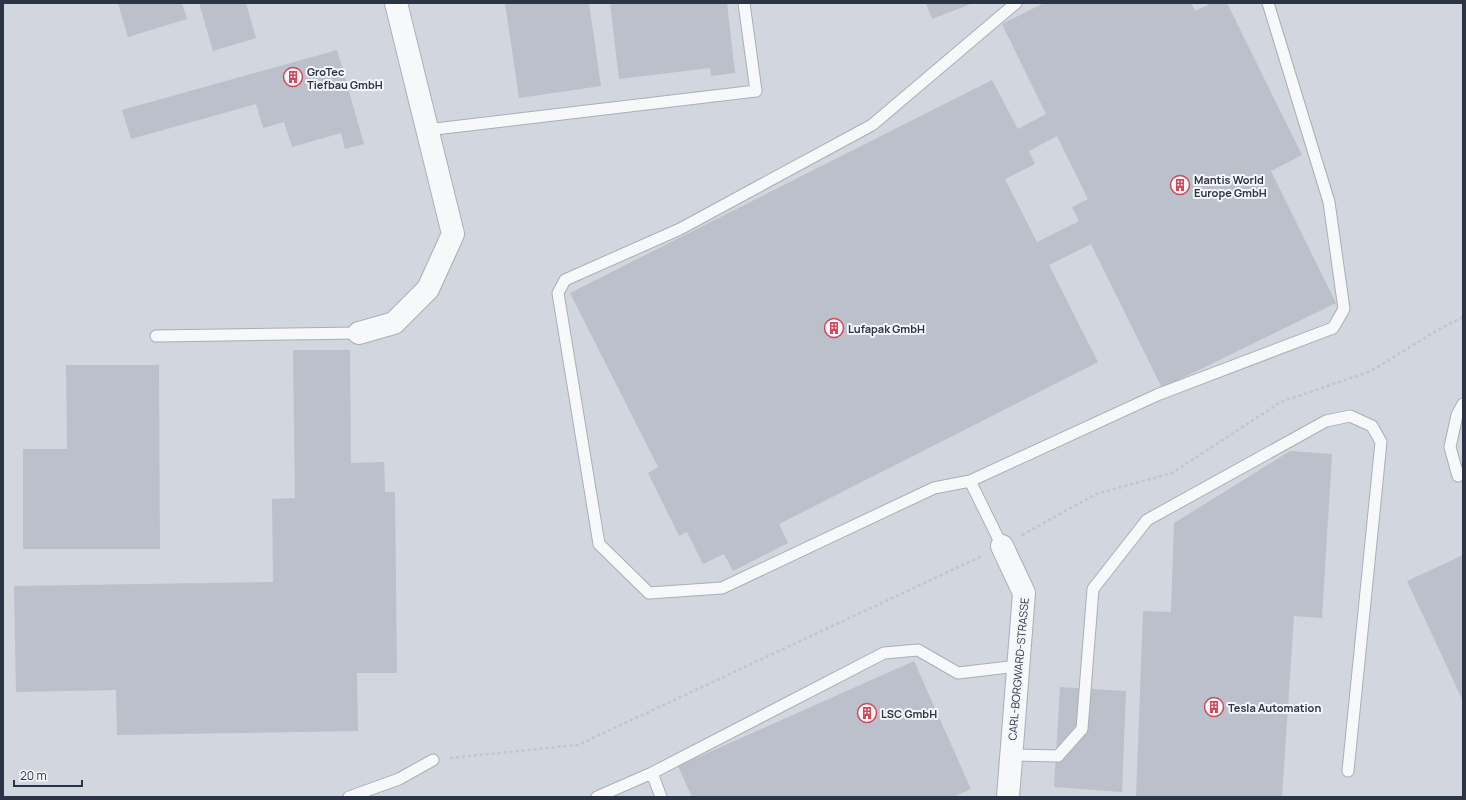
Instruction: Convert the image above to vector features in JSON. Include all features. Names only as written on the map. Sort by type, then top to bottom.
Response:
[{"type":"street","points":[[358,333],[394,323],[428,289],[453,234],[396,3]]},
{"type":"street","name":"CARL-BORGWARD-STRASSE","points":[[1002,546],[1024,593],[1008,797]]},
{"type":"lane","points":[[427,130],[756,91],[744,3]]},
{"type":"lane","points":[[1016,3],[872,125],[680,229],[565,280],[558,293],[599,544],[648,593],[722,588],[934,488],[970,481],[1157,395],[1333,328],[1344,309],[1329,202],[1268,3]]},
{"type":"lane","points":[[156,336],[358,333]]},
{"type":"lane","points":[[1463,404],[1457,416],[1450,447],[1458,476],[1463,473]]},
{"type":"lane","points":[[1011,755],[1058,756],[1082,729],[1094,589],[1147,520],[1326,421],[1350,416],[1372,426],[1381,442],[1348,771]]},
{"type":"lane","points":[[970,481],[1002,546]]},
{"type":"lane","points":[[596,797],[652,773],[884,653],[918,650],[958,673],[1018,666]]},
{"type":"lane","points":[[349,797],[399,779],[433,760]]},
{"type":"lane","points":[[652,773],[661,797]]},
{"type":"path","points":[[433,760],[578,745],[1002,546],[1096,494],[1172,473],[1281,402],[1371,372],[1436,330],[1463,317]]},
{"type":"shaded area","points":[[3,3],[1463,3],[1463,797],[3,797]]},
{"type":"building","points":[[118,3],[182,3],[187,19],[128,37]]},
{"type":"building","points":[[199,3],[246,3],[256,38],[213,51]]},
{"type":"building","points":[[505,3],[589,3],[601,86],[519,98]]},
{"type":"building","points":[[610,3],[727,3],[735,73],[711,76],[710,68],[619,79]]},
{"type":"building","points":[[926,3],[973,3],[932,19]]},
{"type":"building","name":"Lufapak GmbH","points":[[1044,3],[1191,3],[1195,11],[1212,3],[1227,3],[1302,155],[1271,171],[1336,303],[1162,388],[1091,244],[1049,265],[1098,362],[779,524],[788,543],[733,571],[724,554],[703,564],[687,532],[679,536],[648,473],[658,467],[570,293],[992,80],[1018,129],[1046,114],[1002,24]],"holes":[[[1057,136],[1088,199],[1072,207],[1079,221],[1037,242],[1005,179],[1035,164],[1029,151]]]},
{"type":"building","name":"GroTec Tiefbau GmbH","points":[[337,50],[364,144],[345,149],[341,133],[292,147],[284,122],[263,128],[256,104],[131,139],[122,110]]},
{"type":"building","points":[[293,350],[350,350],[351,463],[384,462],[385,492],[395,492],[397,673],[357,673],[358,731],[117,735],[116,690],[16,692],[14,586],[273,582],[272,499],[295,498]]},
{"type":"building","points":[[66,365],[159,365],[160,549],[23,549],[23,449],[67,449]]},
{"type":"building","name":"Tesla Automation","points":[[1290,451],[1332,454],[1322,618],[1294,616],[1282,797],[1136,797],[1143,611],[1171,612],[1174,523]]},
{"type":"building","points":[[1463,555],[1463,701],[1407,581]]},
{"type":"building","name":"LSC GmbH","points":[[914,661],[971,789],[953,797],[692,797],[678,766]]},
{"type":"building","points":[[1060,687],[1126,691],[1122,792],[1054,787]]},
{"type":"place","name":"GroTec Tiefbau GmbH","points":[[293,77]]},
{"type":"place","name":"Mantis World Europe GmbH","points":[[1180,185]]},
{"type":"place","name":"Lufapak GmbH","points":[[834,328]]},
{"type":"place","name":"Tesla Automation","points":[[1214,707]]},
{"type":"place","name":"LSC GmbH","points":[[867,713]]}]
